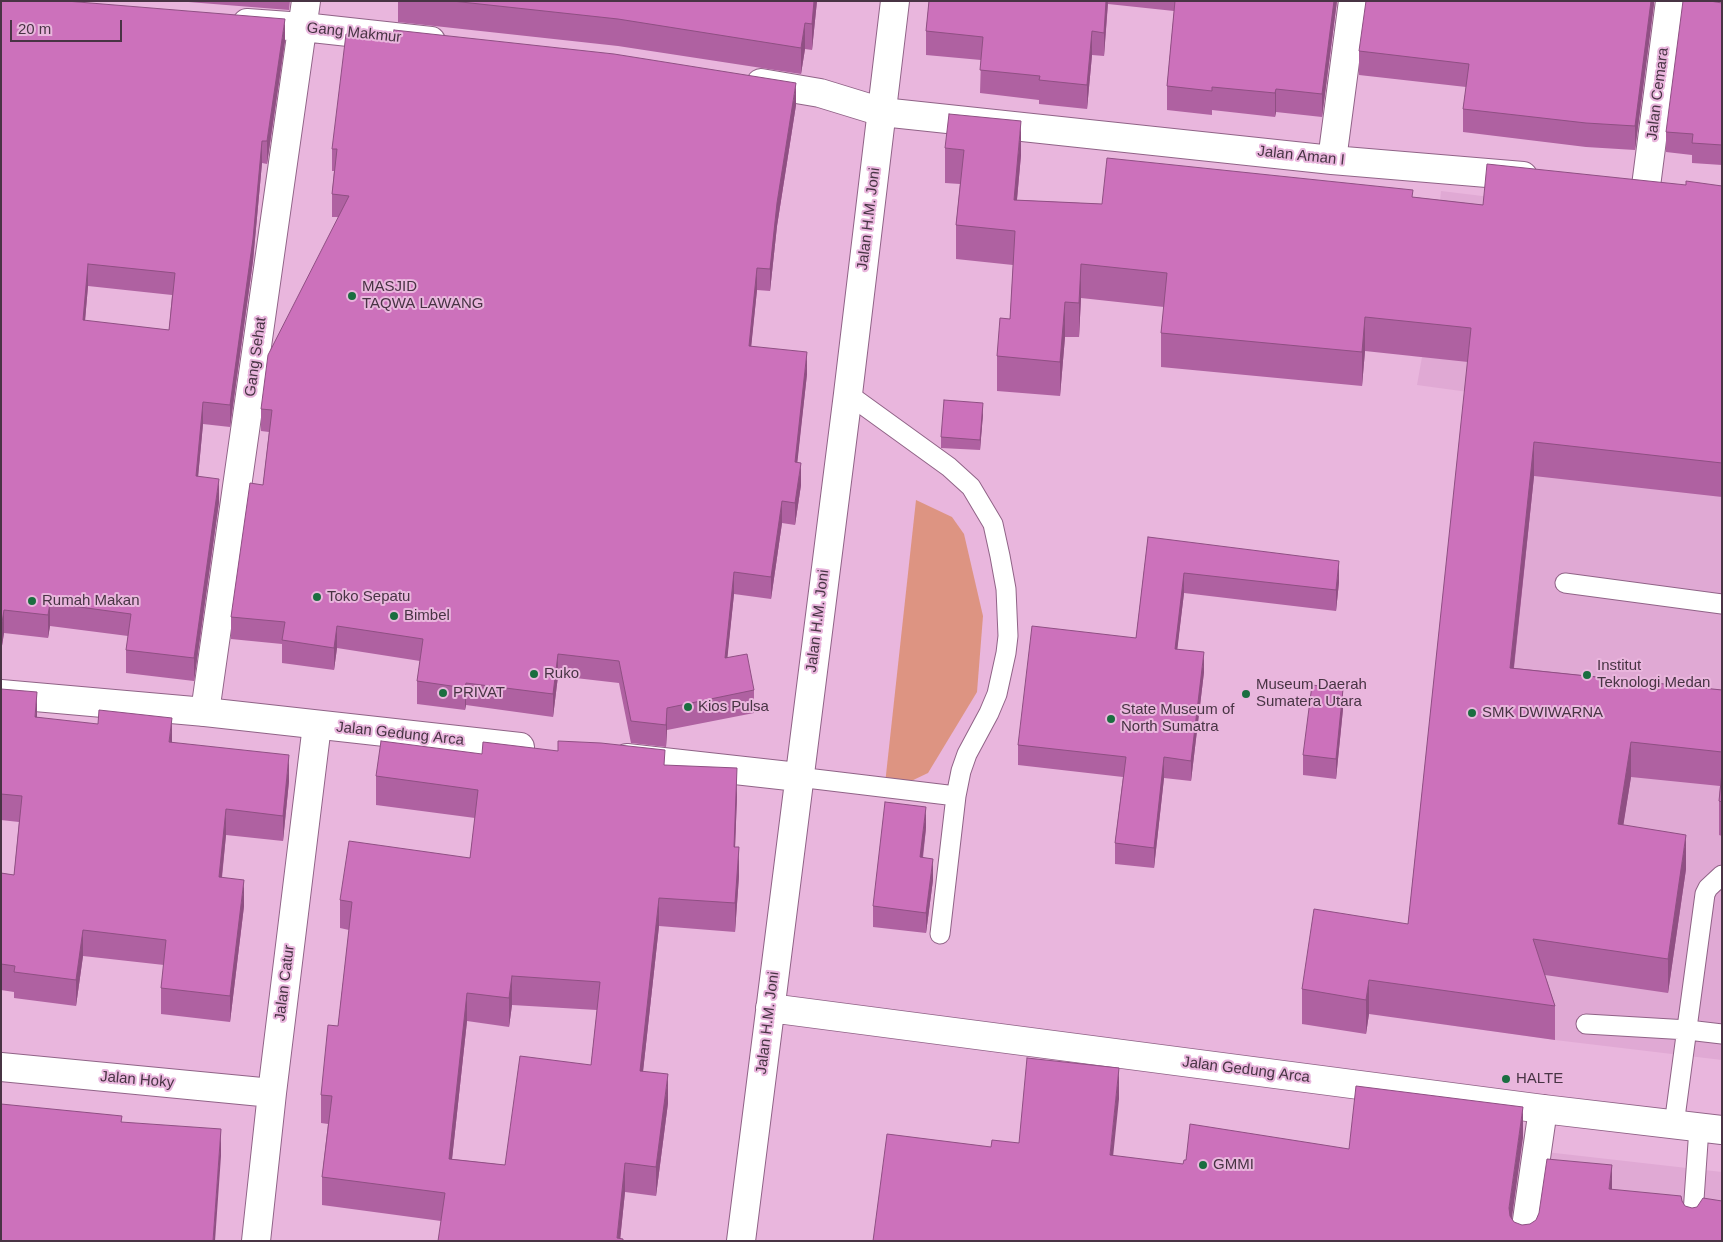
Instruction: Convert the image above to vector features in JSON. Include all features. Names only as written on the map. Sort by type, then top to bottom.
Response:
[{"type":"street","name":"Jalan H.M. Joni","points":[[740,1241],[848,394],[895,1]]},
{"type":"street","points":[[1332,160],[1352,1]]},
{"type":"street","name":"Jalan Cemara","points":[[1646,186],[1670,1]]},
{"type":"street","name":"Gang Makmur","points":[[224,21],[305,14],[459,44]]},
{"type":"street","name":"Gang Sehat","points":[[205,712],[305,14]]},
{"type":"street","points":[[737,79],[820,93],[882,112]]},
{"type":"street","name":"Jalan Aman I","points":[[882,112],[1332,160],[1548,178]]},
{"type":"street","points":[[1617,184],[1675,188]]},
{"type":"street","name":"Jalan Gedung Arca","points":[[1,694],[205,712],[543,749]]},
{"type":"street","name":"Jalan Catur","points":[[256,1241],[317,724]]},
{"type":"street","points":[[602,756],[798,777]]},
{"type":"street","name":"Jalan Gedung Arca","points":[[770,1008],[1543,1110],[1698,1128]]},
{"type":"street","name":"Jalan Hoky","points":[[1,1067],[272,1093]]},
{"type":"street","points":[[1524,1241],[1543,1110]]},
{"type":"lane","points":[[848,394],[949,467],[971,487],[992,524],[1006,589],[1008,636],[1006,653],[997,694],[967,754],[961,771],[956,796],[940,934]]},
{"type":"lane","points":[[1565,583],[1722,604]]},
{"type":"lane","points":[[798,777],[956,796]]},
{"type":"lane","points":[[1692,1228],[1698,1128],[1688,1030],[1705,894],[1708,888],[1722,875]]},
{"type":"lane","points":[[1586,1024],[1722,1034]]},
{"type":"shaded area","name":"Institut Teknologi Medan","points":[[1441,191],[1722,225],[1722,1060],[1411,1020],[1422,944],[1483,394],[1417,385],[1422,357],[1412,356],[1425,233],[1437,234]]},
{"type":"shaded area","points":[[916,500],[952,517],[964,534],[983,616],[977,692],[928,773],[907,783],[885,784]]},
{"type":"shaded area","points":[[1546,1152],[1722,1172],[1722,1241],[1536,1241]]},
{"type":"building","points":[[1,1],[66,1],[285,19],[267,141],[262,141],[253,239],[230,405],[203,402],[196,476],[219,479],[194,658],[126,650],[131,614],[50,603],[48,615],[4,610],[1,629]],"holes":[[[88,264],[175,273],[169,330],[83,320]]]},
{"type":"building","points":[[452,1],[814,1],[812,24],[805,23],[801,48],[618,19]]},
{"type":"building","points":[[929,1],[1106,1],[1104,33],[1092,31],[1087,85],[1039,80],[1040,76],[980,70],[983,37],[926,31]]},
{"type":"building","points":[[1175,1],[1334,1],[1322,94],[1276,89],[1275,93],[1212,87],[1212,91],[1167,86]]},
{"type":"building","points":[[1366,1],[1651,1],[1635,126],[1586,123],[1463,109],[1469,64],[1359,51]]},
{"type":"building","points":[[1683,1],[1722,3],[1722,145],[1692,143],[1693,134],[1666,132]]},
{"type":"building","points":[[394,30],[614,54],[796,83],[777,203],[770,269],[757,268],[749,346],[807,352],[795,462],[801,463],[795,503],[782,501],[771,577],[734,572],[725,658],[747,654],[754,690],[667,708],[666,725],[631,721],[619,661],[558,654],[553,694],[466,683],[465,688],[417,681],[423,639],[337,626],[334,648],[282,640],[285,622],[231,617],[250,483],[263,485],[272,410],[261,409],[268,355],[349,196],[332,194],[337,149],[332,149],[346,34],[392,40]]},
{"type":"building","name":"Institut Teknologi Medan","points":[[949,114],[1021,121],[1014,200],[1102,204],[1107,158],[1413,190],[1412,197],[1483,205],[1487,164],[1686,185],[1686,181],[1722,186],[1722,463],[1534,442],[1510,668],[1722,690],[1722,752],[1631,742],[1618,824],[1686,835],[1668,959],[1533,939],[1555,1006],[1369,980],[1366,1000],[1302,989],[1314,909],[1408,924],[1471,328],[1365,317],[1362,352],[1161,333],[1167,273],[1081,264],[1079,303],[1065,302],[1060,362],[997,356],[1000,318],[1010,319],[1015,231],[956,225],[964,150],[945,148]]},
{"type":"building","points":[[944,400],[983,403],[980,440],[941,437]]},
{"type":"building","name":"State Museum of North Sumatra","points":[[1148,537],[1339,561],[1336,590],[1184,573],[1175,649],[1204,652],[1191,761],[1164,757],[1154,848],[1115,843],[1126,757],[1018,745],[1032,626],[1136,638]]},
{"type":"building","name":"Museum Daerah Sumatera Utara","points":[[1312,685],[1343,689],[1336,759],[1303,755]]},
{"type":"building","points":[[1,689],[37,692],[35,717],[98,724],[99,710],[172,718],[169,742],[289,755],[283,816],[226,809],[219,877],[244,880],[230,996],[161,988],[166,940],[83,930],[76,980],[14,972],[15,966],[1,964],[1,873],[14,875],[22,796],[1,794]]},
{"type":"building","points":[[381,741],[482,754],[483,742],[558,751],[558,741],[601,743],[665,750],[664,765],[737,768],[734,847],[739,847],[735,903],[659,898],[640,1071],[668,1074],[656,1167],[625,1163],[617,1238],[623,1239],[623,1241],[438,1241],[445,1193],[322,1177],[332,1096],[321,1095],[328,1025],[338,1026],[352,902],[340,900],[349,841],[470,858],[478,790],[376,776]],"holes":[[[512,976],[600,982],[591,1065],[520,1056],[505,1165],[449,1159],[467,993],[509,998]]]},
{"type":"building","points":[[1722,772],[1722,802],[1719,801]]},
{"type":"building","points":[[885,802],[926,807],[920,857],[933,859],[926,913],[873,906]]},
{"type":"building","points":[[1027,1058],[1119,1068],[1110,1155],[1183,1164],[1184,1160],[1186,1160],[1190,1124],[1349,1149],[1356,1086],[1523,1107],[1509,1208],[1510,1216],[1514,1222],[1522,1225],[1530,1224],[1536,1220],[1539,1213],[1547,1159],[1612,1165],[1609,1189],[1681,1196],[1685,1206],[1692,1208],[1697,1207],[1703,1198],[1722,1201],[1722,1241],[873,1241],[887,1134],[991,1147],[992,1140],[1019,1143]]},
{"type":"building","points":[[1,1104],[122,1116],[121,1122],[221,1129],[213,1241],[1,1241]]},
{"type":"place","name":"MASJID TAQWA LAWANG","points":[[352,296]]},
{"type":"place","name":"Toko Sepatu","points":[[317,597]]},
{"type":"place","name":"Rumah Makan","points":[[32,601]]},
{"type":"place","name":"Bimbel","points":[[394,616]]},
{"type":"place","name":"Ruko","points":[[534,674]]},
{"type":"place","name":"Institut Teknologi Medan","points":[[1587,675]]},
{"type":"place","name":"PRIVAT","points":[[443,693]]},
{"type":"place","name":"Museum Daerah Sumatera Utara","points":[[1246,694]]},
{"type":"place","name":"Kios Pulsa","points":[[688,707]]},
{"type":"place","name":"SMK DWIWARNA","points":[[1472,713]]},
{"type":"place","name":"State Museum of North Sumatra","points":[[1111,719]]},
{"type":"place","name":"HALTE","points":[[1506,1079]]},
{"type":"place","name":"GMMI","points":[[1203,1165]]}]
